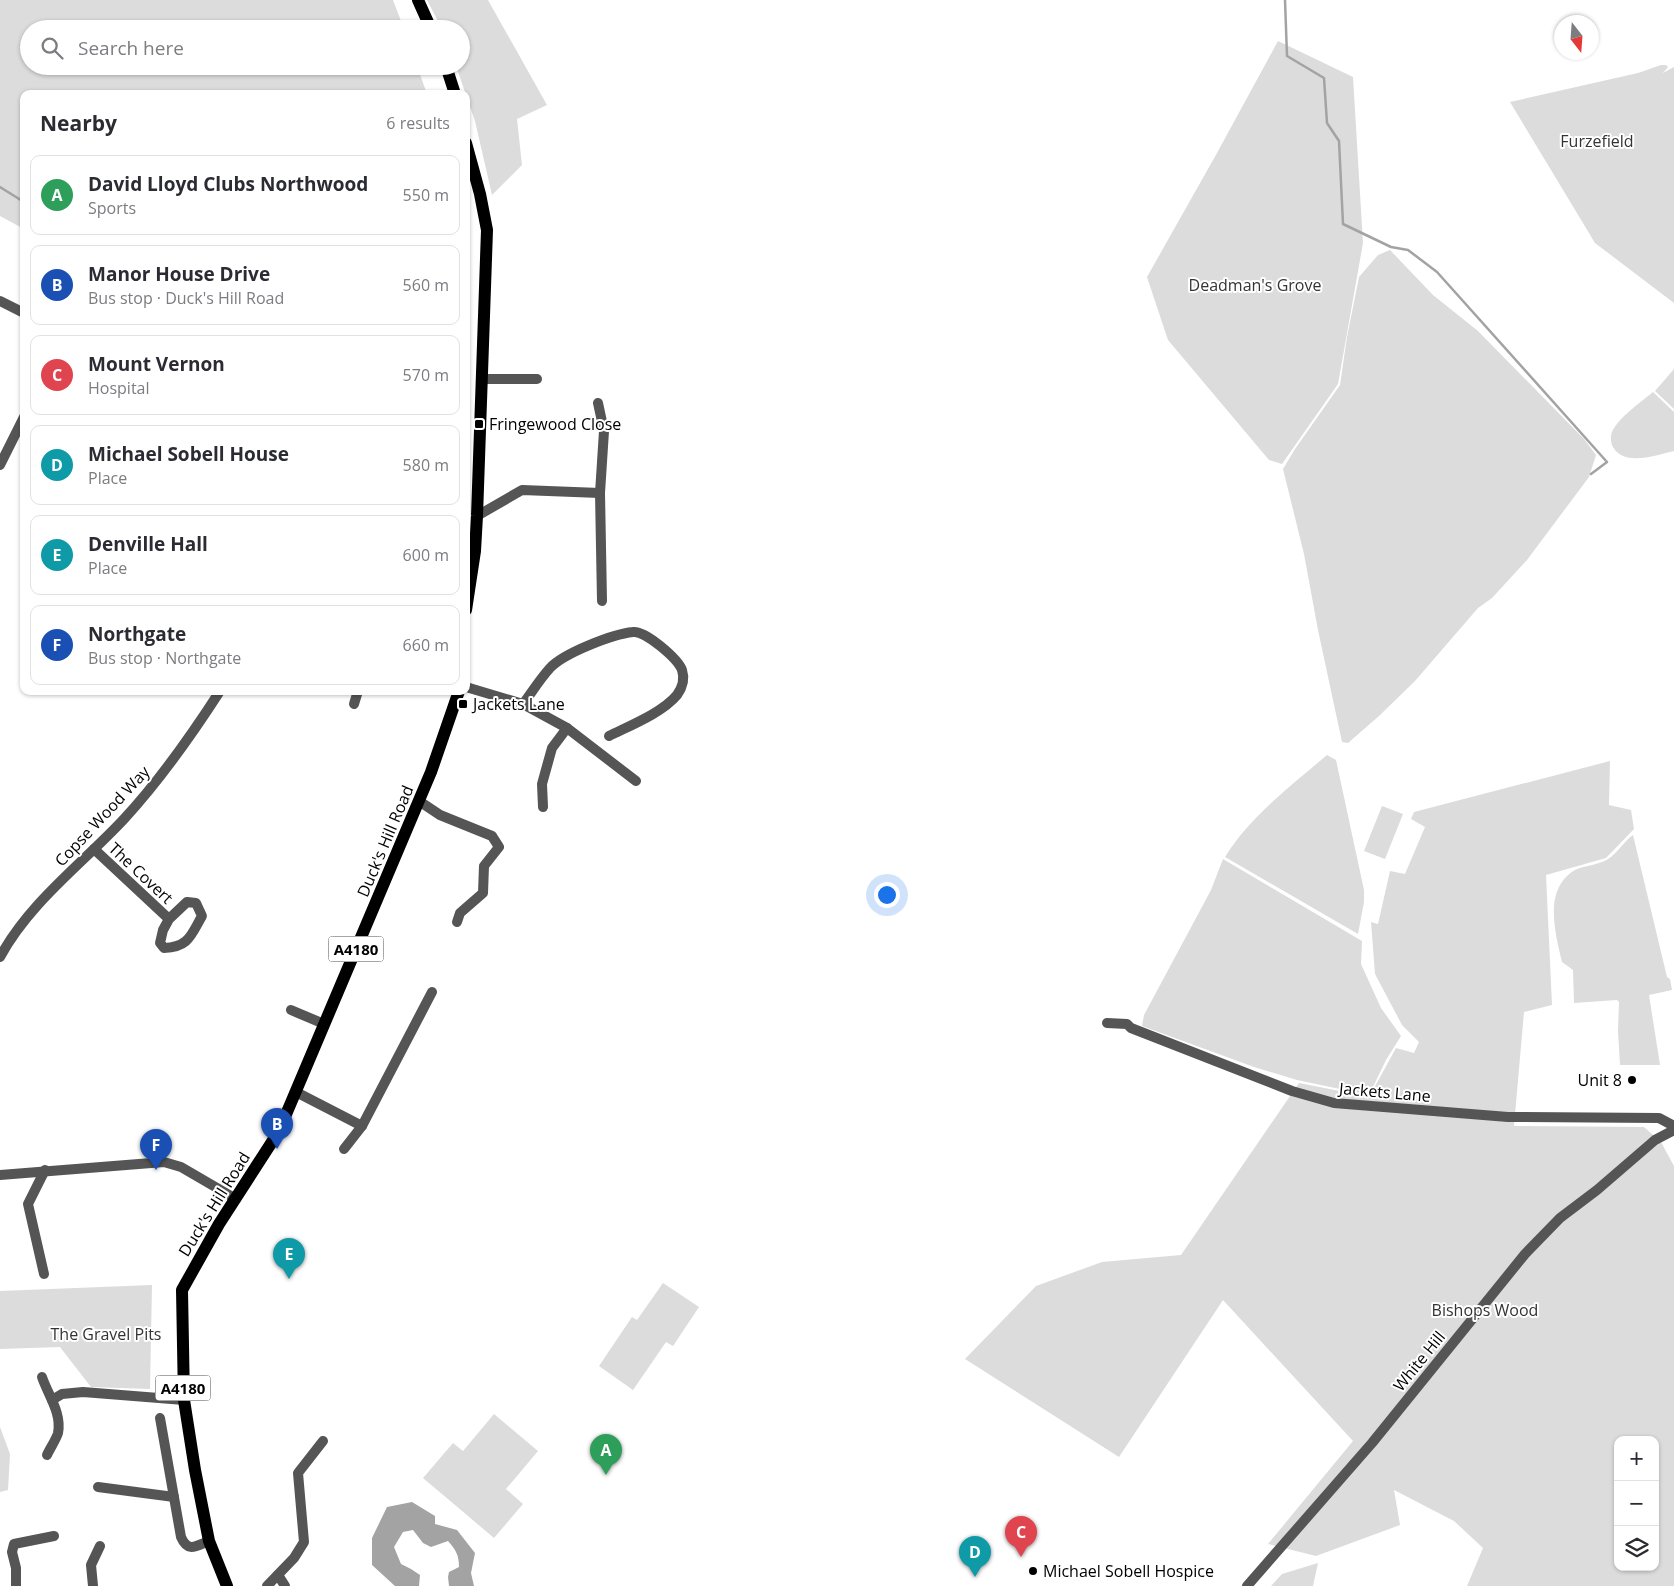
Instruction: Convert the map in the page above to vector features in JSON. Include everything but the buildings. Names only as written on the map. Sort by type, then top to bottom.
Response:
[{"type":"main road","points":[[418,0],[427,20]]},
{"type":"main road","points":[[449,75],[454,90]]},
{"type":"main road","points":[[470,158],[487,230],[477,516],[471,550]]},
{"type":"main road","name":"Duck's Hill Road","points":[[227,1586],[209,1541],[184,1400],[182,1290],[202,1252],[279,1132],[431,772],[458,695]]},
{"type":"street","points":[[0,301],[20,311]]},
{"type":"street","points":[[482,379],[537,379]]},
{"type":"street","points":[[598,404],[604,431],[600,493],[602,600]]},
{"type":"street","points":[[0,464],[20,426]]},
{"type":"street","points":[[477,516],[522,490],[600,493]]},
{"type":"street","points":[[523,704],[551,667],[571,653],[618,635],[635,631],[642,633],[648,636],[679,664],[683,671],[684,680],[676,696],[656,712],[609,736]]},
{"type":"street","points":[[470,688],[523,704],[567,728],[636,781]]},
{"type":"street","name":"Copse Wood Way","points":[[0,957],[32,910],[124,818],[160,776],[194,731],[217,695]]},
{"type":"street","points":[[354,704],[357,695]]},
{"type":"street","points":[[543,807],[542,784],[552,748],[567,728]]},
{"type":"street","points":[[419,801],[440,815],[492,836],[500,847],[484,866],[483,893],[460,913],[457,922]]},
{"type":"street","name":"The Covert","points":[[94,849],[169,919]]},
{"type":"street","name":"The Covert","points":[[187,902],[196,903],[202,916],[192,936],[186,942],[175,948],[164,948],[160,943],[163,930],[169,919],[187,902]]},
{"type":"street","points":[[0,936],[6,946]]},
{"type":"street","points":[[344,1149],[362,1126],[432,992]]},
{"type":"street","points":[[290,1010],[324,1024]]},
{"type":"street","name":"Jackets Lane","points":[[1107,1022],[1127,1024],[1131,1028],[1292,1091],[1334,1103],[1508,1117],[1659,1118],[1674,1126]]},
{"type":"street","points":[[296,1092],[362,1126]]},
{"type":"street","name":"White Hill","points":[[1247,1586],[1372,1442],[1525,1254],[1560,1218],[1597,1190],[1655,1140],[1674,1130]]},
{"type":"street","points":[[0,1175],[164,1162],[181,1167],[236,1199]]},
{"type":"street","points":[[44,1274],[28,1204],[45,1170]]},
{"type":"street","points":[[42,1376],[56,1406],[58,1434],[47,1454]]},
{"type":"street","points":[[52,1400],[62,1394],[83,1392],[184,1400]]},
{"type":"street","points":[[160,1418],[184,1543],[188,1547],[194,1547],[209,1541]]},
{"type":"street","points":[[267,1586],[294,1558],[304,1542],[298,1473],[323,1441]]},
{"type":"street","points":[[98,1487],[174,1497]]},
{"type":"street","points":[[16,1586],[16,1568],[12,1552],[14,1544],[54,1536]]},
{"type":"street","points":[[92,1586],[91,1565],[100,1546]]},
{"type":"street","points":[[278,1574],[285,1586]]},
{"type":"green space","points":[[0,0],[393,0],[401,20],[20,20],[20,75],[420,75],[426,90],[20,90],[20,227],[0,216]]},
{"type":"green space","points":[[427,0],[488,0],[547,105],[517,119],[522,165],[492,195],[470,107],[470,90],[464,90],[459,75],[470,75],[470,20],[437,20]]},
{"type":"green space","name":"Deadman's Grove","points":[[1278,41],[1353,77],[1363,243],[1338,384],[1282,464],[1269,460],[1168,340],[1147,277]]},
{"type":"green space","name":"Furzefield","points":[[1661,65],[1668,67],[1663,73],[1674,67],[1674,303],[1595,243],[1510,102],[1638,73]]},
{"type":"green space","points":[[1390,250],[1433,295],[1478,331],[1584,439],[1596,455],[1589,477],[1527,560],[1492,598],[1478,608],[1415,681],[1348,743],[1342,742],[1304,554],[1283,469],[1340,385],[1359,277],[1378,255]]},
{"type":"green space","points":[[1674,369],[1674,409],[1655,391]]},
{"type":"green space","points":[[1653,392],[1674,412],[1674,451],[1650,457],[1625,457],[1612,446],[1612,432],[1624,416]]},
{"type":"green space","points":[[1327,755],[1336,760],[1364,890],[1364,902],[1358,934],[1225,857],[1246,828],[1259,815],[1285,790]]},
{"type":"green space","name":"Bishops Wood","points":[[1610,761],[1609,805],[1631,810],[1634,829],[1606,858],[1546,875],[1552,1005],[1524,1012],[1514,1126],[1644,1127],[1661,1142],[1674,1166],[1674,1586],[1467,1586],[1483,1548],[1454,1521],[1394,1490],[1400,1525],[1316,1556],[1268,1544],[1353,1441],[1223,1300],[1119,1457],[965,1359],[1036,1286],[1102,1262],[1181,1255],[1299,1083],[1360,1095],[1367,1094],[1373,1090],[1396,1048],[1414,1053],[1419,1042],[1402,1025],[1375,974],[1371,922],[1378,924],[1390,871],[1405,874],[1425,827],[1411,819],[1414,812]]},
{"type":"green space","points":[[1382,806],[1403,814],[1385,859],[1364,851]]},
{"type":"green space","points":[[1633,835],[1667,977],[1670,979],[1672,990],[1649,995],[1660,1065],[1620,1065],[1619,1002],[1617,1000],[1574,1003],[1573,970],[1562,962],[1555,925],[1555,900],[1558,888],[1565,878],[1575,870],[1601,863],[1608,859]]},
{"type":"green space","points":[[1223,859],[1362,941],[1361,964],[1381,1008],[1401,1036],[1386,1060],[1373,1087],[1366,1092],[1359,1093],[1297,1080],[1254,1067],[1142,1026],[1144,1015],[1211,890]]},
{"type":"green space","points":[[663,1283],[699,1307],[673,1346],[666,1342],[633,1390],[599,1366],[632,1317],[637,1320]]},
{"type":"green space","name":"The Gravel Pits","points":[[152,1285],[150,1389],[91,1387],[60,1347],[0,1349],[0,1291]]},
{"type":"green space","points":[[494,1414],[538,1451],[506,1489],[523,1504],[494,1538],[423,1478],[453,1443],[463,1451]]},
{"type":"green space","points":[[0,1427],[10,1454],[8,1490],[0,1492]]},
{"type":"green space","points":[[1318,1563],[1313,1586],[1271,1586],[1282,1574]]},
{"type":"shaded area","points":[[412,1502],[435,1516],[435,1524],[457,1530],[475,1553],[471,1573],[474,1586],[449,1586],[449,1572],[459,1567],[458,1556],[455,1550],[448,1541],[431,1547],[423,1543],[413,1530],[403,1532],[394,1547],[401,1564],[420,1575],[419,1586],[395,1586],[372,1565],[372,1538],[387,1507]]},
{"type":"waterway","points":[[1285,0],[1287,56],[1324,78],[1327,123],[1339,141],[1343,224],[1391,247],[1408,250],[1437,272],[1607,462],[1591,474]]},
{"type":"waterway","points":[[0,187],[20,200]]},
{"type":"place","name":"Fringewood Close","points":[[479,424]]},
{"type":"place","name":"Jackets Lane","points":[[463,704]]},
{"type":"place","name":"Unit 8","points":[[1632,1080]]},
{"type":"place","name":"Manor House Drive","points":[[277,1149]]},
{"type":"place","name":"Northgate","points":[[156,1170]]},
{"type":"place","name":"Denville Hall","points":[[289,1279]]},
{"type":"place","name":"David Lloyd Clubs Northwood","points":[[606,1475]]},
{"type":"place","name":"Mount Vernon","points":[[1021,1557]]},
{"type":"place","name":"Michael Sobell Hospice","points":[[1033,1571]]},
{"type":"place","name":"Michael Sobell House","points":[[975,1577]]}]
